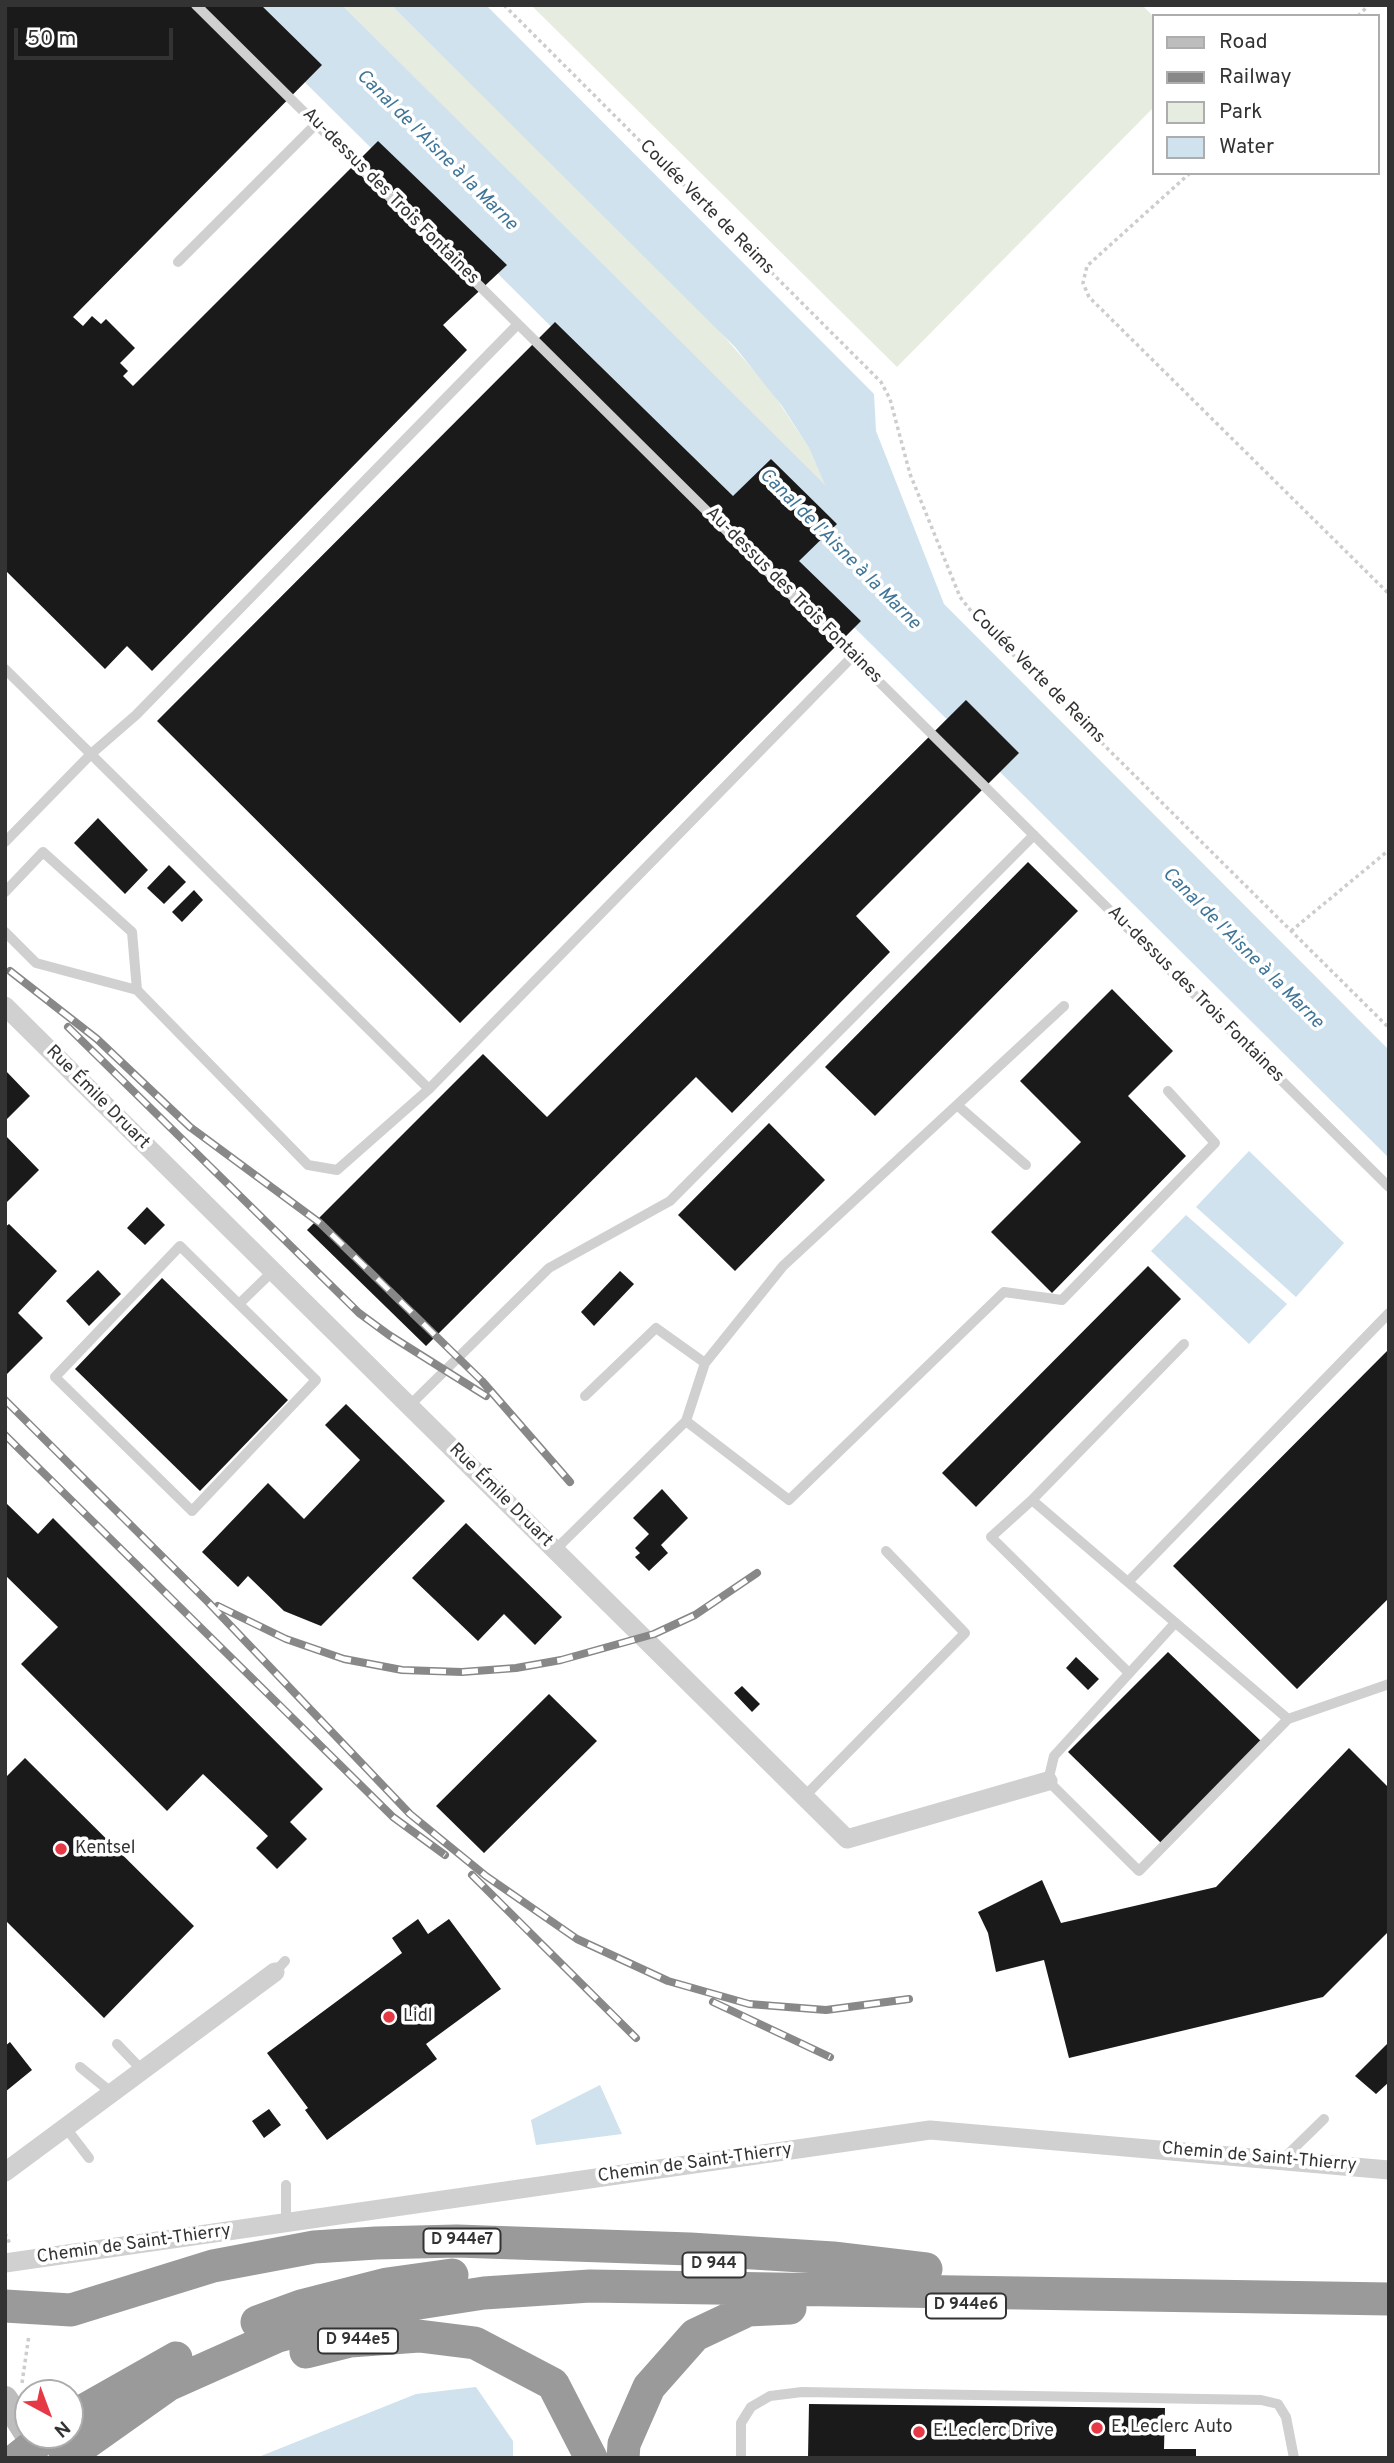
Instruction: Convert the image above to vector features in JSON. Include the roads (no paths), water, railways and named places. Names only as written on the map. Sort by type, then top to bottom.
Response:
[{"type":"highway","name":"D 944e7","points":[[5,2306],[71,2310],[213,2266],[314,2247],[376,2243],[457,2241],[690,2249],[833,2258],[926,2269]]},
{"type":"highway","name":"D 944","points":[[84,2429],[154,2368],[235,2330],[301,2306],[387,2284],[484,2271],[695,2264],[1389,2276]]},
{"type":"highway","name":"D 944","points":[[84,2432],[168,2385],[278,2336],[380,2309],[484,2293],[590,2286],[1389,2300]]},
{"type":"highway","name":"D 944e6","points":[[623,2458],[624,2444],[649,2387],[695,2334],[748,2310],[809,2307],[1293,2306],[1389,2300]]},
{"type":"highway","name":"D 944e5","points":[[84,2437],[108,2433],[164,2400],[254,2364],[350,2341],[419,2336],[475,2343],[553,2384],[591,2458]]},
{"type":"street","name":"Rue Émile Druart","points":[[5,1006],[847,1839],[1048,1781]]},
{"type":"street","points":[[6,2170],[66,2128],[280,1966]]},
{"type":"street","name":"Chemin de Saint-Thierry","points":[[5,2263],[930,2130],[1389,2170]]},
{"type":"street","points":[[5,2399],[14,2415]]},
{"type":"lane","name":"Au-dessus des Trois Fontaines","points":[[197,5],[1389,1187]]},
{"type":"lane","points":[[178,262],[316,124]]},
{"type":"lane","points":[[5,842],[91,754],[136,715],[518,324]]},
{"type":"lane","points":[[5,932],[36,962],[137,990],[308,1166],[337,1170],[429,1089],[853,656]]},
{"type":"lane","points":[[5,669],[429,1089]]},
{"type":"lane","points":[[409,1406],[549,1268],[670,1201],[1034,835]]},
{"type":"lane","points":[[5,892],[43,852],[132,932],[137,990]]},
{"type":"lane","points":[[555,1550],[687,1421],[705,1363],[783,1266],[1063,1006]]},
{"type":"lane","points":[[687,1421],[789,1500],[1004,1292],[1062,1300],[1215,1143],[1168,1091]]},
{"type":"lane","points":[[957,1105],[1026,1166]]},
{"type":"lane","points":[[180,1246],[240,1303],[316,1380],[192,1511],[55,1377],[180,1246]]},
{"type":"lane","points":[[240,1303],[272,1272]]},
{"type":"lane","points":[[1128,1582],[1389,1313]]},
{"type":"lane","points":[[585,1396],[656,1328],[705,1363]]},
{"type":"lane","points":[[1129,1674],[991,1537],[1032,1500],[1184,1344]]},
{"type":"lane","points":[[1032,1500],[1288,1719]]},
{"type":"lane","points":[[803,1798],[965,1633],[886,1551]]},
{"type":"lane","points":[[1175,1623],[1054,1756],[1048,1781],[1139,1871],[1288,1719],[1389,1684]]},
{"type":"lane","points":[[117,2045],[142,2070]]},
{"type":"lane","points":[[80,2067],[112,2093]]},
{"type":"lane","points":[[1283,2159],[1324,2119]]},
{"type":"lane","points":[[66,2128],[89,2158]]},
{"type":"lane","points":[[286,2185],[286,2222]]},
{"type":"lane","points":[[741,2458],[741,2423],[751,2407],[770,2396],[802,2392],[1261,2400],[1278,2404],[1286,2417],[1294,2458]]},
{"type":"water","name":"Canal de l'Aisne à la Marne","points":[[227,5],[342,5],[825,485],[809,448],[782,406],[735,347],[391,5],[486,5],[874,394],[876,431],[944,604],[1389,1050],[1389,1158]]},
{"type":"water","points":[[1249,1151],[1344,1243],[1296,1297],[1196,1207]]},
{"type":"water","points":[[1186,1215],[1287,1304],[1249,1344],[1151,1251]]},
{"type":"water","points":[[600,2085],[622,2134],[536,2145],[531,2120]]},
{"type":"water","points":[[476,2387],[513,2441],[513,2458],[256,2458],[416,2394]]},
{"type":"railway","points":[[10,971],[97,1039],[190,1127],[320,1223],[482,1381],[570,1482]]},
{"type":"railway","points":[[68,1027],[359,1313],[486,1396]]},
{"type":"railway","points":[[5,1400],[208,1602],[410,1814],[486,1876],[577,1939],[668,1981],[749,2004],[826,2010],[909,1999]]},
{"type":"railway","points":[[5,1435],[393,1817],[445,1855]]},
{"type":"railway","points":[[218,1606],[286,1639],[344,1659],[402,1670],[462,1672],[516,1668],[561,1660],[654,1634],[695,1615],[757,1573]]},
{"type":"railway","points":[[472,1875],[636,2038]]},
{"type":"railway","points":[[713,2002],[830,2057]]},
{"type":"place","name":"Kentsel","points":[[61,1849]]},
{"type":"place","name":"Lidl","points":[[389,2017]]},
{"type":"place","name":"E. Leclerc Auto","points":[[1097,2428]]},
{"type":"place","name":"E.Leclerc Drive","points":[[919,2432]]}]
